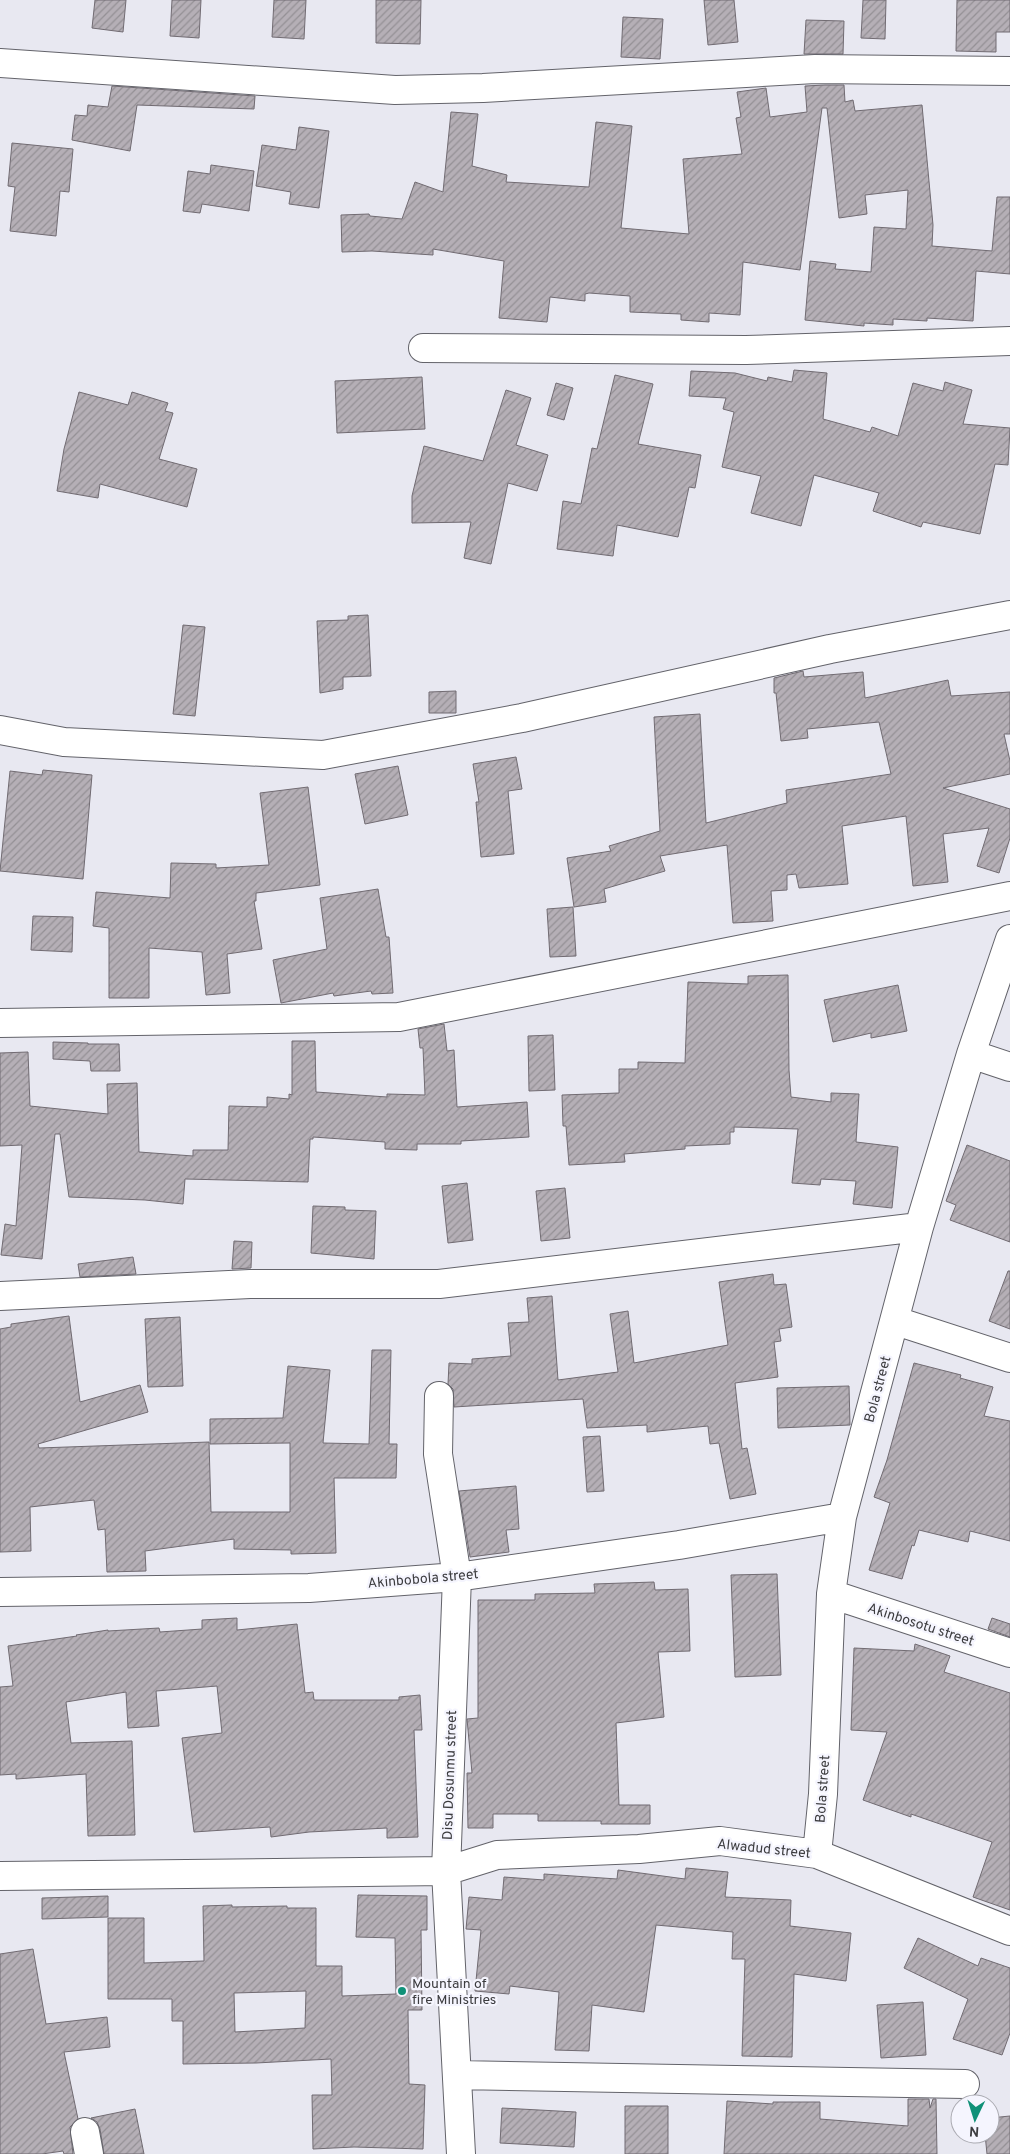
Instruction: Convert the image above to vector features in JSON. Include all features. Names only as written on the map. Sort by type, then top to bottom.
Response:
[{"type":"street","points":[[0,63],[395,90],[483,88],[814,69],[1010,71]]},
{"type":"street","points":[[423,348],[746,350],[1010,341]]},
{"type":"street","points":[[0,730],[64,742],[323,755],[522,718],[830,649],[1010,615]]},
{"type":"street","points":[[0,1022],[399,1017],[1010,896]]},
{"type":"street","name":"Bola street","points":[[817,1854],[823,1794],[831,1594],[842,1517],[896,1321],[919,1228],[971,1054],[1010,938]]},
{"type":"street","points":[[971,1054],[1010,1067]]},
{"type":"street","points":[[0,1296],[250,1284],[439,1284],[919,1228]]},
{"type":"street","points":[[896,1321],[1010,1358]]},
{"type":"street","name":"Disu Dosunmu street","points":[[439,1396],[438,1454],[457,1577],[446,1871],[461,2154]]},
{"type":"street","name":"Akinbobola street","points":[[0,1592],[309,1588],[457,1577],[669,1547],[842,1517]]},
{"type":"street","name":"Akinbosotu street","points":[[831,1594],[1010,1653]]},
{"type":"street","name":"Alwadud street","points":[[0,1876],[446,1871],[497,1855],[639,1848],[720,1841],[817,1854],[1010,1931]]},
{"type":"street","points":[[457,2075],[965,2084]]},
{"type":"building","points":[[95,0],[126,0],[123,32],[92,28]]},
{"type":"building","points":[[172,0],[201,0],[199,38],[170,36]]},
{"type":"building","points":[[274,0],[306,0],[304,39],[272,37]]},
{"type":"building","points":[[376,0],[421,0],[420,44],[376,43]]},
{"type":"building","points":[[704,0],[734,0],[738,42],[708,45]]},
{"type":"building","points":[[863,0],[886,0],[885,39],[861,38]]},
{"type":"building","points":[[957,0],[1010,0],[1010,32],[996,32],[996,52],[956,51]]},
{"type":"building","points":[[623,17],[663,19],[660,59],[621,57]]},
{"type":"building","points":[[806,20],[844,21],[843,54],[804,54]]},
{"type":"building","points":[[844,85],[845,102],[853,100],[855,111],[922,105],[933,225],[932,246],[992,251],[997,197],[1010,197],[1010,274],[976,271],[973,321],[927,318],[927,321],[893,319],[893,325],[864,323],[864,326],[805,320],[810,261],[836,264],[835,269],[871,272],[874,227],[906,229],[908,190],[865,195],[867,214],[839,218],[827,108],[822,108],[800,270],[743,262],[740,315],[709,313],[709,322],[681,320],[681,314],[630,312],[630,296],[589,293],[585,294],[585,301],[550,297],[547,322],[499,318],[504,261],[433,249],[433,255],[372,251],[342,252],[341,215],[369,214],[370,216],[402,219],[415,182],[443,192],[451,112],[478,114],[472,166],[507,175],[506,182],[589,187],[596,122],[632,126],[621,228],[689,234],[683,159],[742,154],[736,118],[741,117],[737,92],[766,88],[770,117],[807,112],[805,86]]},
{"type":"building","points":[[112,86],[255,96],[254,109],[137,105],[130,151],[72,140],[75,115],[87,116],[88,105],[108,107]]},
{"type":"building","points":[[299,127],[329,131],[319,208],[289,204],[291,192],[256,186],[262,145],[296,150]]},
{"type":"building","points":[[12,143],[73,149],[69,192],[60,191],[56,236],[10,231],[15,187],[8,186]]},
{"type":"building","points":[[211,165],[254,171],[249,211],[202,204],[200,213],[183,211],[188,171],[210,174]]},
{"type":"building","points":[[794,370],[827,373],[823,419],[870,432],[872,427],[898,436],[913,383],[943,391],[945,382],[972,390],[963,424],[1010,428],[1008,465],[995,464],[980,534],[923,522],[921,527],[873,511],[879,493],[814,475],[801,526],[751,513],[761,476],[722,467],[734,412],[723,409],[726,398],[689,396],[691,371],[735,373],[767,381],[768,377],[792,382]]},
{"type":"building","points":[[615,375],[653,384],[638,444],[701,455],[695,488],[689,487],[678,537],[617,525],[613,556],[557,549],[563,501],[581,504],[592,448],[597,449]]},
{"type":"building","points":[[422,377],[425,429],[337,433],[335,381]]},
{"type":"building","points":[[556,383],[573,388],[564,420],[547,415]]},
{"type":"building","points":[[506,390],[531,398],[516,445],[548,455],[537,491],[508,483],[491,564],[464,558],[471,522],[412,523],[412,496],[424,446],[483,461]]},
{"type":"building","points":[[79,392],[128,405],[132,392],[168,403],[165,411],[173,413],[159,459],[197,469],[187,507],[100,484],[98,498],[57,491],[64,449]]},
{"type":"building","points":[[368,615],[371,676],[343,677],[343,689],[320,693],[317,621],[348,620],[348,616]]},
{"type":"building","points":[[183,625],[205,627],[195,716],[173,714]]},
{"type":"building","points":[[803,671],[804,677],[863,672],[865,698],[948,680],[951,696],[1010,692],[1010,734],[1004,734],[1010,761],[1010,774],[943,788],[1010,809],[1010,838],[999,873],[977,866],[989,828],[943,834],[948,882],[913,886],[906,816],[842,826],[848,884],[799,888],[796,874],[787,875],[787,890],[771,891],[773,921],[733,923],[727,845],[660,856],[665,871],[604,889],[606,902],[574,907],[567,858],[611,851],[609,846],[660,831],[654,717],[700,714],[706,823],[787,803],[786,790],[891,774],[879,722],[807,729],[808,738],[781,741],[776,693],[774,693],[774,678]]},
{"type":"building","points":[[456,691],[456,713],[429,713],[429,692]]},
{"type":"building","points":[[516,757],[522,789],[508,791],[514,854],[481,857],[476,802],[479,802],[473,764]]},
{"type":"building","points":[[398,766],[408,815],[365,824],[355,774]]},
{"type":"building","points":[[43,770],[92,775],[83,879],[0,871],[10,771],[42,775]]},
{"type":"building","points":[[308,787],[320,885],[256,893],[256,901],[254,901],[262,949],[227,954],[230,993],[206,995],[202,952],[149,948],[149,998],[109,998],[109,928],[93,926],[96,892],[170,898],[171,863],[216,864],[216,868],[269,865],[260,793]]},
{"type":"building","points":[[378,889],[386,937],[389,937],[393,993],[372,994],[371,991],[334,996],[333,993],[281,1003],[273,960],[327,949],[320,898]]},
{"type":"building","points":[[573,907],[576,956],[550,957],[547,909]]},
{"type":"building","points":[[33,916],[73,917],[72,952],[31,950]]},
{"type":"building","points":[[788,975],[791,1097],[831,1102],[831,1093],[859,1094],[856,1142],[898,1147],[892,1208],[853,1204],[856,1181],[821,1179],[820,1185],[792,1183],[798,1129],[734,1127],[734,1132],[730,1132],[730,1144],[685,1146],[685,1149],[624,1154],[625,1162],[569,1165],[566,1126],[563,1126],[562,1095],[619,1093],[619,1069],[638,1069],[638,1062],[685,1063],[688,982],[748,984],[748,976]]},
{"type":"building","points":[[898,985],[907,1031],[871,1038],[871,1033],[833,1042],[824,1000]]},
{"type":"building","points":[[444,1024],[447,1051],[454,1050],[457,1107],[527,1102],[529,1137],[461,1141],[461,1144],[417,1144],[417,1150],[385,1149],[385,1142],[313,1137],[313,1139],[310,1139],[308,1182],[185,1179],[183,1204],[145,1200],[69,1197],[60,1134],[55,1134],[42,1259],[1,1255],[5,1224],[16,1226],[22,1145],[0,1146],[0,1053],[28,1052],[30,1106],[108,1114],[107,1084],[137,1083],[139,1152],[193,1156],[193,1150],[228,1150],[229,1106],[267,1107],[267,1097],[289,1099],[289,1094],[292,1095],[292,1041],[315,1041],[316,1092],[387,1097],[387,1094],[425,1095],[423,1048],[420,1048],[418,1029]]},
{"type":"building","points":[[553,1035],[555,1090],[529,1091],[528,1036]]},
{"type":"building","points":[[53,1042],[119,1044],[120,1071],[91,1071],[90,1061],[53,1059]]},
{"type":"building","points":[[967,1145],[1010,1161],[1010,1242],[950,1220],[956,1205],[946,1201]]},
{"type":"building","points":[[467,1183],[473,1240],[448,1243],[442,1186]]},
{"type":"building","points":[[565,1188],[570,1238],[541,1241],[536,1191]]},
{"type":"building","points":[[313,1206],[345,1207],[345,1210],[376,1211],[374,1259],[311,1253]]},
{"type":"building","points":[[234,1241],[252,1242],[251,1268],[232,1269]]},
{"type":"building","points":[[133,1257],[136,1274],[80,1277],[78,1264]]},
{"type":"building","points":[[1008,1271],[1010,1271],[1010,1329],[989,1321]]},
{"type":"building","points":[[773,1274],[774,1285],[786,1284],[792,1327],[779,1329],[781,1341],[774,1342],[778,1377],[735,1383],[742,1449],[747,1448],[756,1494],[730,1499],[719,1443],[710,1444],[708,1426],[647,1432],[647,1425],[587,1428],[583,1399],[454,1407],[453,1389],[448,1384],[449,1363],[472,1364],[472,1359],[511,1356],[508,1323],[529,1322],[527,1298],[552,1296],[558,1380],[618,1372],[610,1314],[628,1311],[634,1363],[728,1345],[719,1282]]},
{"type":"building","points":[[69,1316],[80,1402],[140,1385],[148,1412],[38,1444],[39,1448],[209,1442],[211,1512],[290,1512],[290,1443],[210,1444],[210,1419],[283,1418],[288,1366],[330,1370],[323,1443],[369,1444],[372,1350],[391,1350],[389,1444],[397,1444],[396,1478],[334,1478],[336,1553],[291,1554],[291,1550],[234,1549],[234,1539],[145,1551],[146,1571],[107,1572],[105,1529],[98,1530],[94,1500],[30,1507],[31,1551],[0,1552],[0,1329],[11,1327],[11,1324]]},
{"type":"building","points":[[180,1317],[183,1386],[148,1387],[145,1319]]},
{"type":"building","points":[[914,1363],[961,1375],[960,1378],[993,1387],[984,1416],[1010,1421],[1010,1541],[970,1531],[968,1542],[919,1530],[914,1546],[912,1545],[902,1579],[869,1570],[890,1503],[874,1497],[887,1460]]},
{"type":"building","points":[[849,1386],[850,1425],[778,1428],[777,1388]]},
{"type":"building","points":[[600,1436],[604,1491],[587,1492],[583,1437]]},
{"type":"building","points":[[516,1486],[519,1529],[506,1530],[509,1552],[470,1557],[459,1491]]},
{"type":"building","points":[[777,1574],[781,1675],[735,1677],[731,1575]]},
{"type":"building","points":[[654,1582],[655,1590],[688,1589],[690,1651],[658,1652],[664,1717],[616,1723],[619,1805],[650,1805],[650,1824],[601,1824],[601,1821],[538,1821],[538,1814],[493,1814],[493,1828],[468,1828],[467,1773],[472,1773],[467,1719],[478,1718],[478,1600],[535,1600],[535,1594],[595,1593],[594,1584]]},
{"type":"building","points":[[237,1618],[237,1630],[297,1624],[305,1693],[313,1692],[314,1700],[399,1700],[399,1697],[420,1695],[422,1730],[414,1730],[418,1837],[387,1838],[387,1828],[309,1832],[271,1837],[270,1827],[194,1832],[182,1738],[222,1733],[217,1686],[156,1691],[159,1726],[128,1728],[126,1692],[66,1702],[71,1743],[132,1741],[135,1835],[88,1836],[86,1774],[16,1779],[16,1774],[0,1775],[0,1687],[13,1686],[8,1646],[108,1630],[159,1628],[160,1632],[202,1629],[202,1620]]},
{"type":"building","points":[[992,1618],[1010,1624],[1010,1637],[988,1629]]},
{"type":"building","points":[[915,1644],[950,1656],[944,1672],[1010,1693],[1010,1910],[973,1897],[992,1842],[911,1814],[911,1817],[863,1800],[887,1732],[851,1730],[854,1648],[914,1651]]},
{"type":"building","points":[[686,1868],[728,1872],[725,1897],[791,1900],[790,1926],[851,1933],[846,1981],[794,1974],[792,2057],[742,2056],[745,1959],[732,1959],[733,1932],[656,1925],[644,2012],[592,2005],[589,2051],[555,2050],[559,1992],[510,1986],[509,1994],[475,1991],[481,1930],[466,1929],[469,1897],[502,1900],[504,1877],[544,1880],[544,1874],[617,1879],[618,1870],[685,1879]]},
{"type":"building","points":[[358,1895],[427,1896],[427,1930],[421,1930],[422,2010],[408,2010],[409,2084],[425,2085],[423,2149],[354,2147],[313,2149],[312,2095],[332,2095],[331,2059],[183,2064],[183,2021],[172,2021],[172,1999],[108,1999],[108,1918],[144,1918],[144,1963],[204,1961],[203,1906],[232,1905],[232,1907],[287,1906],[287,1908],[316,1908],[316,1966],[342,1966],[342,1996],[396,1994],[395,1938],[356,1937]],"holes":[[[306,1991],[305,2028],[235,2032],[234,1993]]]},
{"type":"building","points":[[108,1896],[108,1917],[42,1919],[42,1898]]},
{"type":"building","points":[[918,1938],[978,1966],[981,1958],[1010,1968],[1010,2033],[1002,2055],[953,2039],[968,1999],[904,1968]]},
{"type":"building","points":[[33,1949],[46,2024],[107,2017],[110,2047],[64,2052],[78,2119],[70,2127],[73,2154],[64,2154],[63,2151],[42,2154],[0,2154],[0,1954]]},
{"type":"building","points":[[923,2002],[926,2055],[881,2058],[877,2005]]},
{"type":"building","points":[[908,2099],[929,2099],[930,2108],[933,2099],[936,2099],[937,2154],[724,2154],[727,2101],[773,2104],[773,2102],[820,2102],[820,2119],[908,2126]]},
{"type":"building","points":[[625,2106],[668,2106],[668,2154],[625,2154]]},
{"type":"building","points":[[502,2108],[576,2112],[574,2147],[500,2143]]},
{"type":"building","points":[[135,2109],[144,2154],[104,2154],[100,2129],[97,2122],[91,2118]]},
{"type":"building","points":[[1010,2116],[1010,2154],[987,2154],[986,2144],[1000,2144],[1000,2117]]},
{"type":"place","name":"Mountain of fire Ministries","points":[[402,1991]]}]
